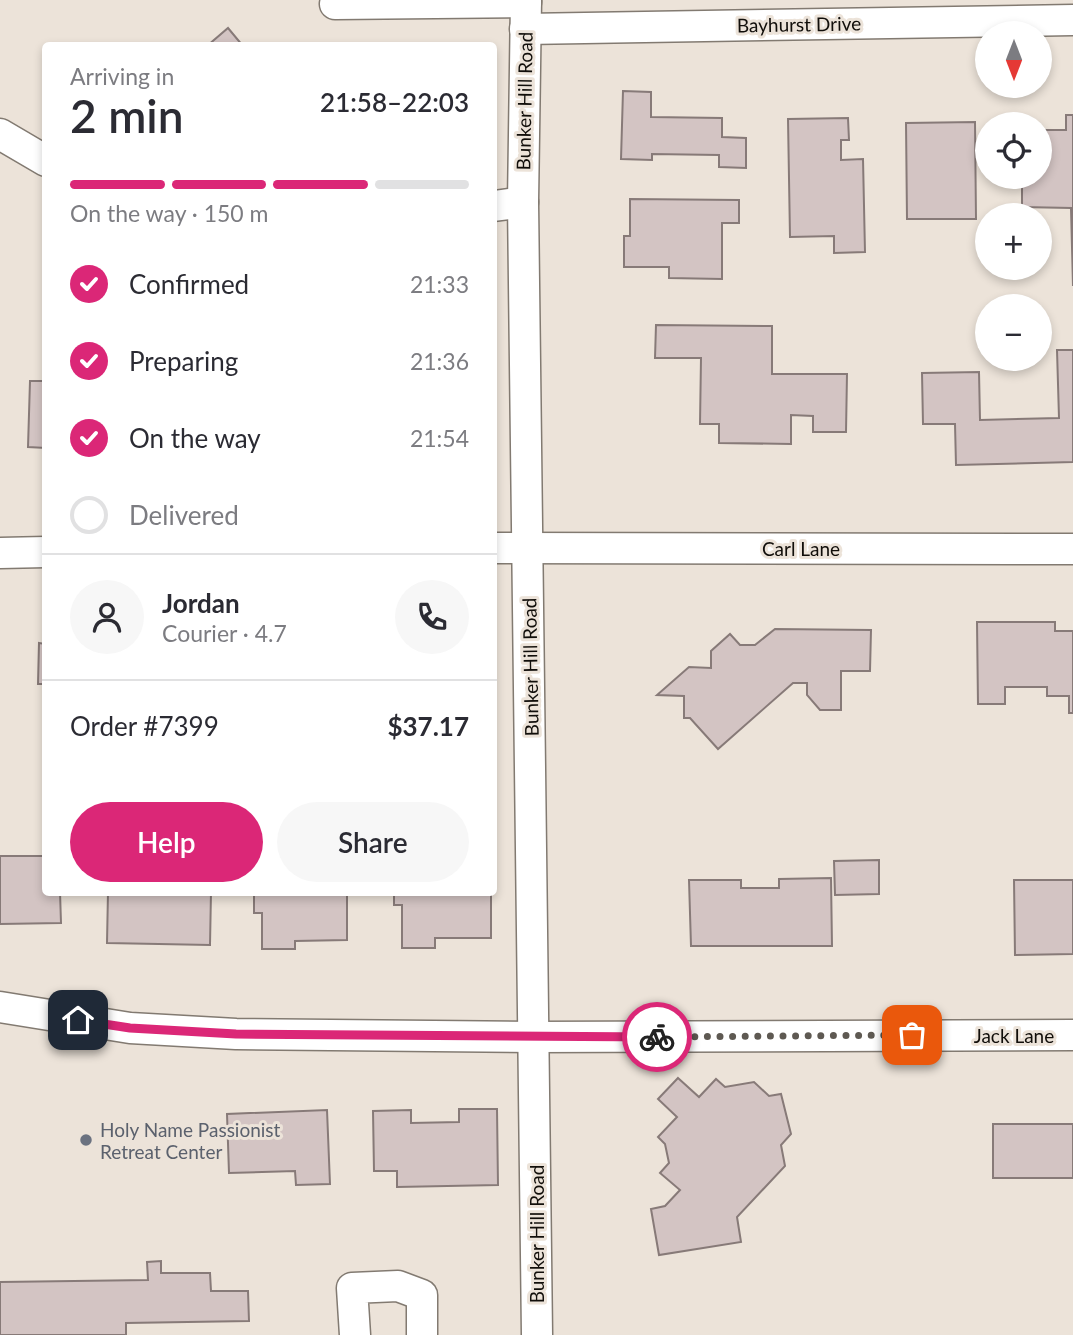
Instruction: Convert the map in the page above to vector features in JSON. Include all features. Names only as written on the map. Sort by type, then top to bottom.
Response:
[{"type":"street","name":"Bayhurst Drive","points":[[335,4],[526,10],[1035,10],[1073,20]]},
{"type":"street","name":"Bunker Hill Road","points":[[526,10],[523,202],[536,1037],[537,1335]]},
{"type":"street","points":[[0,134],[42,159]]},
{"type":"street","points":[[497,206],[523,202]]},
{"type":"street","name":"Carl Lane","points":[[497,548],[1073,549]]},
{"type":"street","points":[[0,553],[42,552]]},
{"type":"street","name":"Jack Lane","points":[[0,1007],[156,1030],[236,1034],[536,1037],[1073,1035]]},
{"type":"street","points":[[355,1335],[352,1288],[398,1286],[422,1295],[422,1335]]},
{"type":"building","points":[[228,28],[240,42],[212,42]]},
{"type":"building","points":[[623,91],[651,92],[651,117],[722,118],[722,137],[746,138],[746,168],[719,167],[719,155],[652,154],[652,160],[621,159]]},
{"type":"building","points":[[1066,115],[1073,115],[1073,286],[1071,208],[1052,208],[1052,203],[1022,203],[1022,189],[1052,189],[1052,130],[1066,130]]},
{"type":"building","points":[[848,118],[849,140],[841,140],[841,160],[863,159],[865,252],[834,253],[834,236],[790,237],[788,119]]},
{"type":"building","points":[[975,122],[975,219],[907,219],[906,123]]},
{"type":"building","points":[[630,199],[739,200],[739,223],[722,223],[722,279],[669,278],[669,267],[624,267],[624,236],[630,236]]},
{"type":"building","points":[[656,325],[772,326],[772,374],[847,374],[846,432],[813,432],[813,416],[791,415],[791,444],[719,443],[719,424],[700,424],[701,358],[655,358]]},
{"type":"building","points":[[1057,350],[1073,350],[1073,462],[956,465],[955,424],[923,424],[922,373],[979,372],[980,420],[1059,418]]},
{"type":"building","points":[[30,381],[42,381],[42,448],[28,447]]},
{"type":"building","points":[[977,622],[1055,622],[1055,631],[1073,631],[1073,713],[1069,713],[1069,696],[1047,696],[1047,687],[1005,687],[1005,704],[978,704]]},
{"type":"building","points":[[775,629],[871,630],[870,671],[841,671],[841,710],[820,710],[807,695],[807,683],[793,683],[718,749],[690,718],[684,718],[684,696],[657,695],[689,667],[711,668],[711,651],[730,634],[740,645],[755,645]]},
{"type":"building","points":[[39,643],[42,643],[42,684],[38,684]]},
{"type":"building","points":[[0,856],[42,856],[42,896],[60,896],[61,923],[0,924]]},
{"type":"building","points":[[879,860],[879,894],[835,895],[834,861]]},
{"type":"building","points":[[831,878],[832,946],[691,946],[689,880],[741,880],[741,888],[779,888],[779,879]]},
{"type":"building","points":[[1014,880],[1073,880],[1073,954],[1015,955]]},
{"type":"building","points":[[108,896],[211,896],[210,945],[107,943]]},
{"type":"building","points":[[254,896],[347,896],[347,940],[295,941],[295,949],[262,949],[262,913],[254,913]]},
{"type":"building","points":[[394,896],[491,896],[491,938],[435,938],[435,948],[402,948],[402,905],[394,905]]},
{"type":"building","points":[[678,1078],[699,1097],[716,1079],[725,1087],[754,1082],[769,1096],[781,1094],[791,1134],[781,1145],[785,1166],[737,1217],[741,1242],[659,1255],[651,1209],[665,1206],[680,1190],[660,1173],[669,1163],[665,1144],[658,1137],[677,1117],[658,1099]]},
{"type":"building","points":[[459,1109],[497,1109],[498,1185],[397,1187],[397,1171],[374,1171],[373,1111],[411,1110],[411,1123],[459,1122]]},
{"type":"building","points":[[327,1110],[330,1184],[296,1185],[295,1171],[229,1173],[227,1114]]},
{"type":"building","points":[[993,1124],[1073,1124],[1073,1178],[993,1178]]},
{"type":"building","points":[[161,1261],[161,1273],[210,1273],[211,1291],[248,1291],[249,1321],[126,1323],[126,1335],[0,1335],[0,1282],[148,1280],[147,1262]]},
{"type":"way so far","points":[[657,1037],[912,1035]]},
{"type":"place","name":"Holy Name Passionist Retreat Center","points":[[86,1140]]},
{"type":"route","points":[[78,1020],[130,1028],[236,1034],[657,1037]]}]
